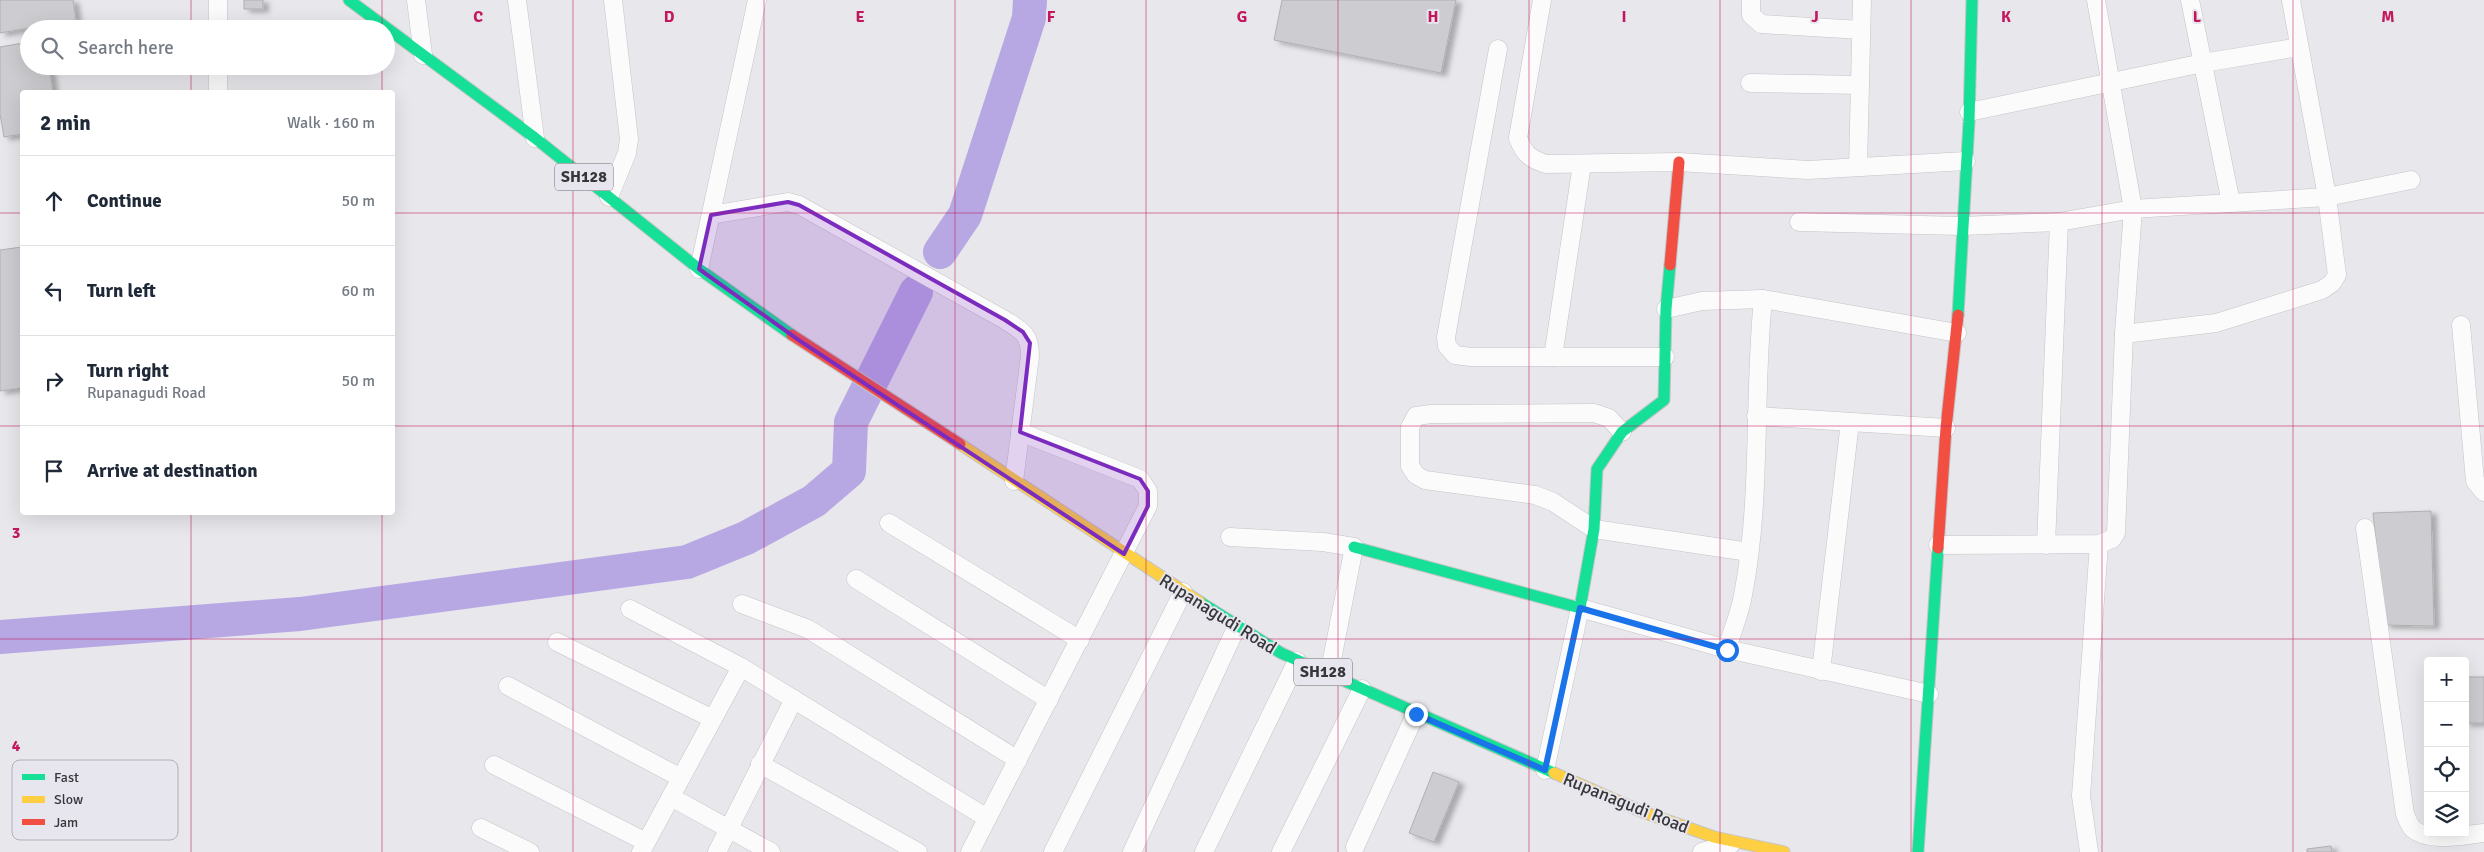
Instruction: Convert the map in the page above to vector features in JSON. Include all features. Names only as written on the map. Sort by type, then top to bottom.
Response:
[{"type":"main road","name":"SH128","points":[[349,0],[376,20]]},
{"type":"main road","points":[[1918,852],[1946,428],[1957,333],[1969,112],[1972,0]]},
{"type":"main road","name":"SH128","points":[[395,34],[535,138],[699,269]]},
{"type":"main road","points":[[1354,547],[1580,608],[1594,529],[1598,469],[1622,432],[1664,400],[1666,309],[1679,162]]},
{"type":"main road","name":"Rupanagudi Road","points":[[699,269],[820,354],[904,407],[1124,554],[1281,653],[1416,714],[1643,812],[1714,837],[1784,852]]},
{"type":"street","points":[[218,0],[218,20]]},
{"type":"street","points":[[416,0],[423,55]]},
{"type":"street","points":[[517,0],[535,138]]},
{"type":"street","points":[[609,197],[627,153],[629,139],[613,0]]},
{"type":"street","points":[[699,269],[757,0]]},
{"type":"street","points":[[1542,0],[1518,138],[1522,149],[1531,160],[1546,164],[1679,162],[1808,170],[1966,161]]},
{"type":"street","points":[[1751,0],[1751,15],[1760,24],[1861,30]]},
{"type":"street","points":[[1858,167],[1862,0]]},
{"type":"street","points":[[1938,545],[2099,544],[2112,539],[2116,533],[2124,334],[2133,209],[2096,0]]},
{"type":"street","points":[[2190,0],[2231,203]]},
{"type":"street","points":[[2124,334],[2181,329],[2216,323],[2322,290],[2332,283],[2337,275],[2327,197],[2291,0]]},
{"type":"street","points":[[1969,112],[2203,63],[2299,47]]},
{"type":"street","points":[[1498,50],[1448,327],[1447,346],[1455,355],[1463,356],[1665,357]]},
{"type":"street","points":[[218,75],[218,90]]},
{"type":"street","points":[[1750,83],[1860,86]]},
{"type":"street","points":[[1553,357],[1582,164]]},
{"type":"street","points":[[1799,222],[1962,226],[2059,222],[2133,209],[2327,197],[2411,180]]},
{"type":"street","points":[[711,215],[781,202],[799,205],[1005,320],[1023,332],[1030,343],[1030,356],[1014,481]]},
{"type":"street","points":[[2046,545],[2059,222]]},
{"type":"street","points":[[1727,650],[1743,596],[1749,552],[1758,348],[1763,300]]},
{"type":"street","points":[[1666,309],[1702,301],[1763,300],[1957,333]]},
{"type":"street","points":[[2461,325],[2475,481],[2484,492]]},
{"type":"street","points":[[1622,432],[1609,418],[1594,413],[1430,414],[1416,416],[1410,427],[1410,466],[1416,475],[1426,480],[1535,495],[1552,502],[1594,529],[1749,552]]},
{"type":"street","points":[[1756,416],[1946,428]]},
{"type":"street","points":[[1821,671],[1850,422]]},
{"type":"street","points":[[970,852],[1148,506],[1148,491],[1140,480],[1020,432]]},
{"type":"street","points":[[889,523],[1080,640]]},
{"type":"street","points":[[2365,528],[2405,814],[2411,828],[2423,835],[2441,836],[2484,833]]},
{"type":"street","points":[[1230,537],[1323,542],[1354,547],[1329,675]]},
{"type":"street","points":[[2089,852],[2081,796],[2099,544]]},
{"type":"street","points":[[856,579],[1049,700]]},
{"type":"street","points":[[1053,852],[1183,592]]},
{"type":"street","points":[[742,604],[808,628],[1018,760]]},
{"type":"street","points":[[1545,770],[1580,608],[1727,650],[1928,694]]},
{"type":"street","points":[[630,609],[741,667],[987,818]]},
{"type":"street","points":[[1132,852],[1238,626]]},
{"type":"street","points":[[557,642],[713,719]]},
{"type":"street","points":[[1204,852],[1297,660]]},
{"type":"street","points":[[494,765],[643,847],[741,667]]},
{"type":"street","points":[[508,686],[681,778]]},
{"type":"street","points":[[1281,852],[1362,689]]},
{"type":"street","points":[[717,852],[794,699]]},
{"type":"street","points":[[1355,847],[1416,714]]},
{"type":"street","points":[[760,764],[918,852]]},
{"type":"street","points":[[671,797],[771,852]]},
{"type":"street","points":[[481,828],[530,852]]},
{"type":"street","points":[[1702,852],[1737,842]]},
{"type":"highlighted area","points":[[788,202],[799,205],[1005,320],[1023,332],[1030,343],[1020,432],[1140,479],[1148,491],[1148,506],[1124,554],[800,341],[699,269],[711,215]]},
{"type":"building","points":[[0,0],[73,0],[76,20],[20,20],[20,30],[0,33]]},
{"type":"building","points":[[244,0],[263,0],[263,9],[244,9]]},
{"type":"building","points":[[1282,0],[1456,0],[1441,73],[1274,40]]},
{"type":"building","points":[[20,44],[20,75],[50,75],[53,90],[20,90],[20,134],[4,137],[0,114],[0,47]]},
{"type":"building","points":[[20,247],[20,388],[0,391],[0,250]]},
{"type":"building","points":[[2431,511],[2434,626],[2385,625],[2373,513]]},
{"type":"building","points":[[2469,677],[2484,677],[2484,723],[2469,723]]},
{"type":"building","points":[[1433,772],[1459,782],[1434,842],[1409,833]]},
{"type":"building","points":[[2331,846],[2332,852],[2307,852],[2307,849]]},
{"type":"waterway","points":[[940,252],[965,215],[1029,18],[1030,0]]},
{"type":"waterway","points":[[0,637],[300,614],[687,562],[746,538],[814,501],[849,471],[851,422],[916,292]]},
{"type":"traffic: fast","points":[[349,0],[376,20]]},
{"type":"traffic: fast","points":[[1958,315],[1969,122],[1972,0]]},
{"type":"traffic: fast","points":[[395,34],[535,138],[699,269],[792,335]]},
{"type":"traffic: fast","points":[[1354,547],[1580,608],[1594,529],[1597,469],[1622,432],[1664,400],[1666,309],[1670,265]]},
{"type":"traffic: fast","points":[[1918,852],[1938,548]]},
{"type":"traffic: fast","points":[[1200,602],[1281,653],[1554,773]]},
{"type":"traffic: slow","points":[[960,444],[1200,602]]},
{"type":"traffic: slow","points":[[1554,773],[1643,812],[1714,837],[1784,852]]},
{"type":"traffic: jam","points":[[1670,265],[1679,162]]},
{"type":"traffic: jam","points":[[1938,548],[1946,428],[1958,315]]},
{"type":"traffic: jam","points":[[792,335],[960,444]]},
{"type":"route","points":[[1416,714],[1545,770],[1580,608],[1727,650]]}]
